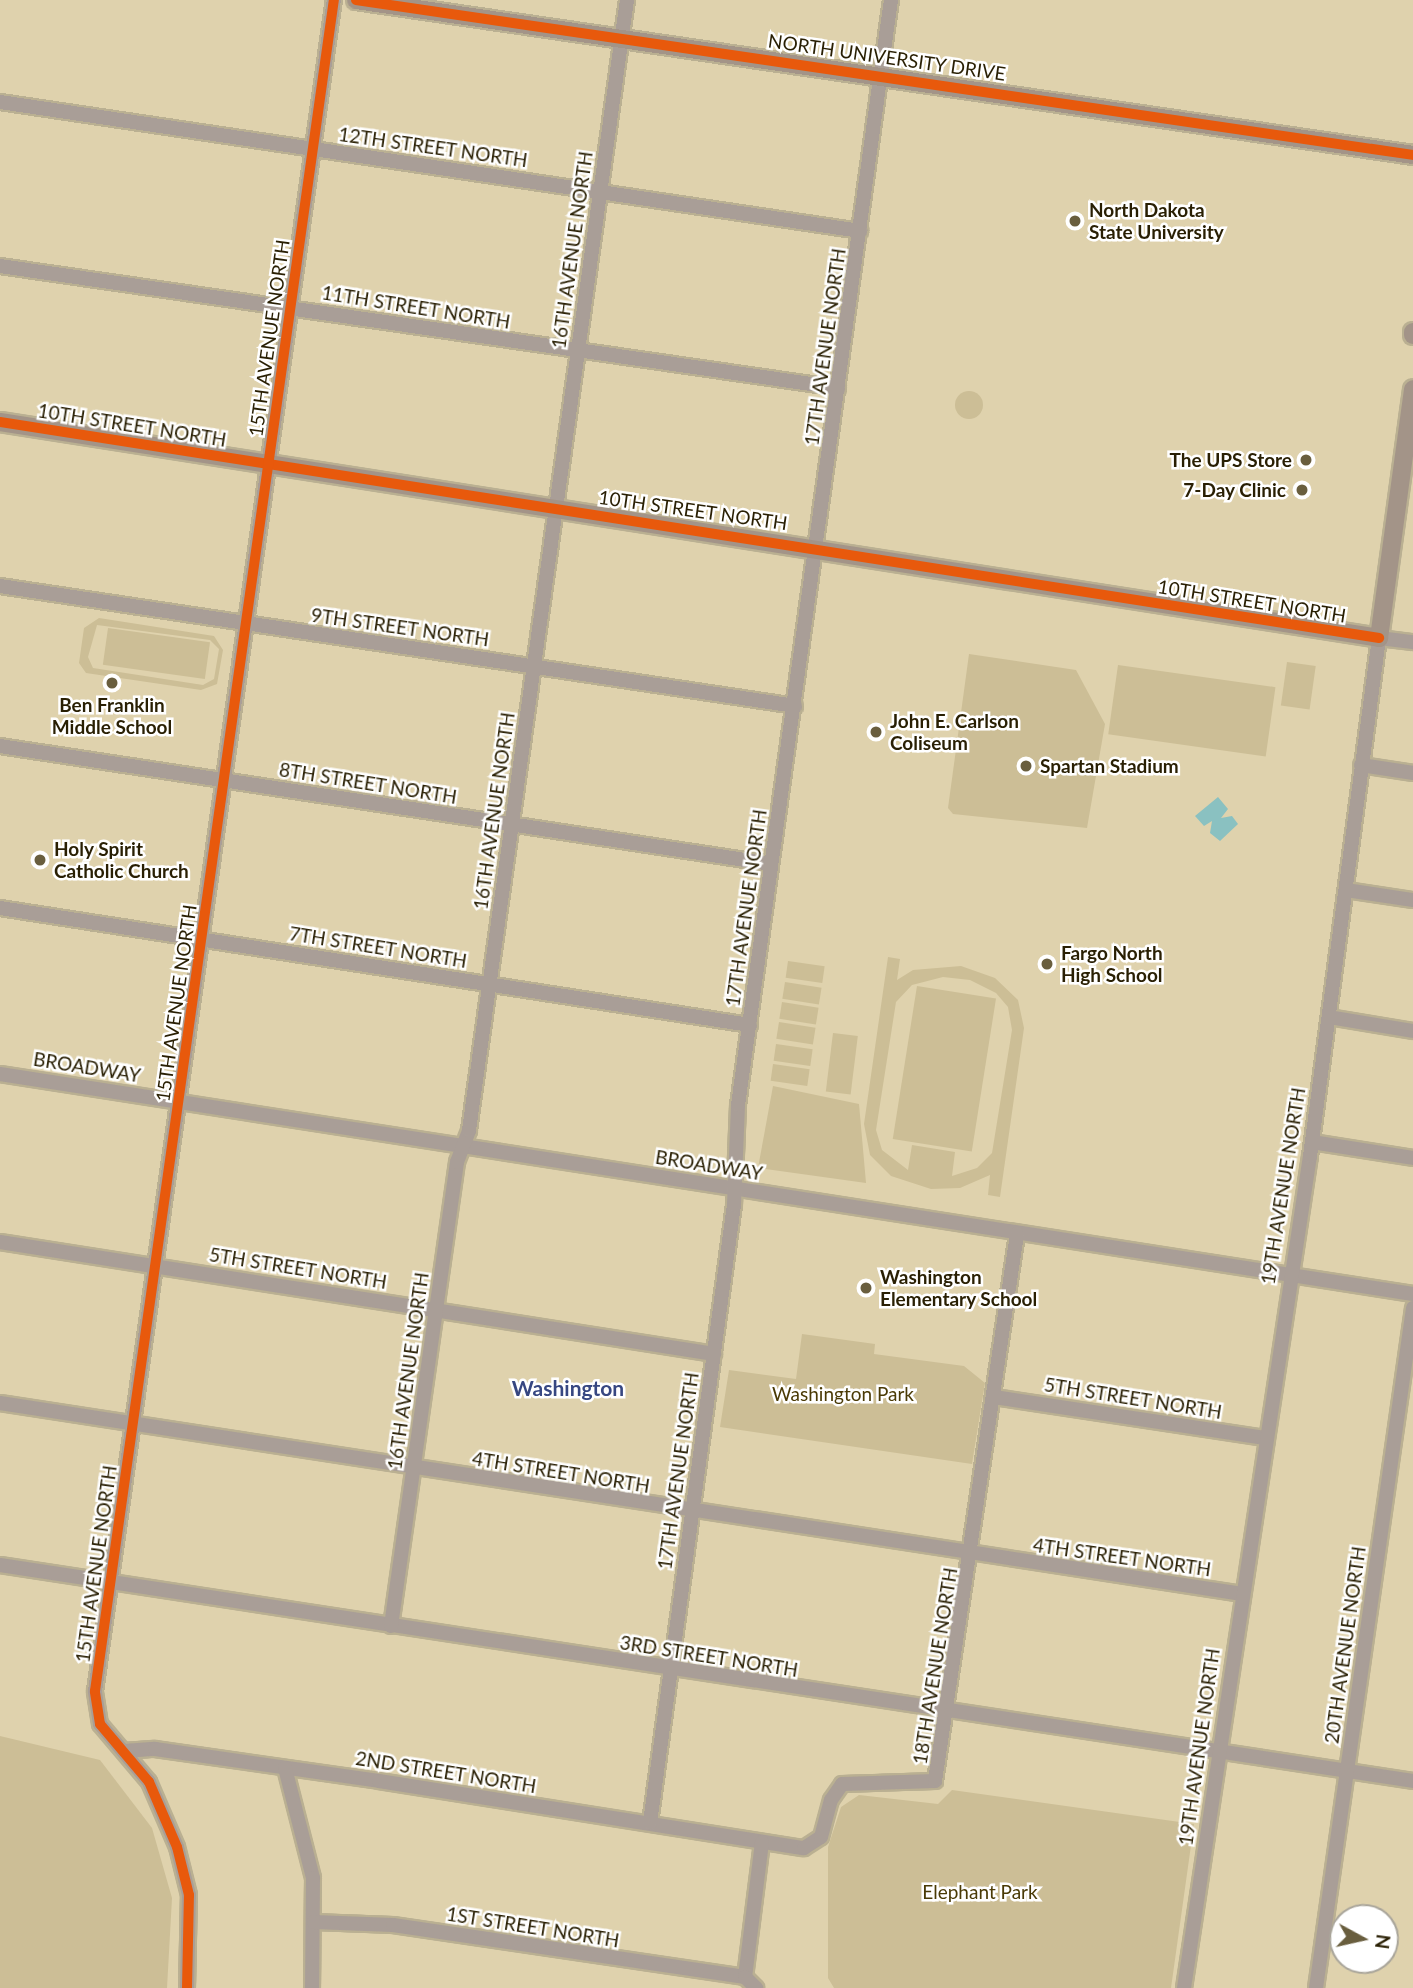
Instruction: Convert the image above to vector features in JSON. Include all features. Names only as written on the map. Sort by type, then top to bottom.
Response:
[{"type":"main road","name":"NORTH UNIVERSITY DRIVE","points":[[356,0],[882,73],[1413,155]]},
{"type":"main road","name":"19TH AVENUE NORTH","points":[[1379,638],[1413,389]]},
{"type":"main road","name":"10TH STREET NORTH","points":[[0,422],[817,546],[1379,638]]},
{"type":"street","name":"15TH AVENUE NORTH","points":[[187,1988],[189,1895],[177,1847],[155,1793],[96,1711],[334,0]]},
{"type":"street","name":"16TH AVENUE NORTH","points":[[391,1626],[437,1310],[489,984],[627,0]]},
{"type":"street","name":"17TH AVENUE NORTH","points":[[650,1823],[714,1354],[750,1025],[771,864],[891,0]]},
{"type":"street","name":"12TH STREET NORTH","points":[[0,102],[860,231]]},
{"type":"street","name":"11TH STREET NORTH","points":[[0,266],[292,306],[838,388]]},
{"type":"street","name":"9TH STREET NORTH","points":[[0,586],[795,706]]},
{"type":"street","name":"10TH STREET NORTH","points":[[1379,638],[1413,642]]},
{"type":"street","name":"19TH AVENUE NORTH","points":[[1184,1988],[1312,1142],[1379,638]]},
{"type":"street","name":"8TH STREET NORTH","points":[[0,746],[771,864]]},
{"type":"street","points":[[1361,765],[1413,773]]},
{"type":"street","points":[[1346,890],[1413,900]]},
{"type":"street","name":"7TH STREET NORTH","points":[[0,908],[750,1025]]},
{"type":"street","points":[[1329,1017],[1413,1031]]},
{"type":"street","name":"BROADWAY","points":[[0,1074],[1413,1294]]},
{"type":"street","points":[[1312,1142],[1413,1158]]},
{"type":"street","name":"18TH AVENUE NORTH","points":[[762,1842],[816,1844],[842,1784],[935,1782],[949,1713],[1017,1234]]},
{"type":"street","name":"5TH STREET NORTH","points":[[0,1242],[714,1354]]},
{"type":"street","name":"20TH AVENUE NORTH","points":[[1316,1988],[1413,1308]]},
{"type":"street","name":"5TH STREET NORTH","points":[[994,1397],[1266,1438]]},
{"type":"street","name":"4TH STREET NORTH","points":[[0,1403],[971,1555],[1242,1594]]},
{"type":"street","name":"3RD STREET NORTH","points":[[0,1565],[949,1713],[1413,1781]]},
{"type":"street","name":"2ND STREET NORTH","points":[[124,1751],[285,1768],[762,1842]]},
{"type":"street","points":[[285,1768],[313,1878],[312,1988]]},
{"type":"street","points":[[756,1988],[745,1977],[762,1842]]},
{"type":"street","name":"1ST STREET NORTH","points":[[314,1922],[393,1924],[745,1977]]},
{"type":"green space","points":[[969,391],[979,395],[983,405],[979,415],[969,419],[959,415],[955,405],[959,395]]},
{"type":"green space","points":[[99,618],[214,636],[223,650],[217,684],[201,690],[86,673],[79,663],[84,628]],"holes":[[[97,625],[210,640],[219,649],[214,679],[203,685],[93,668],[88,657]]]},
{"type":"green space","points":[[108,628],[210,642],[205,679],[103,665]]},
{"type":"green space","name":"Spartan Stadium","points":[[969,654],[1076,670],[1105,724],[1087,828],[953,814],[948,808]]},
{"type":"green space","points":[[1287,662],[1316,666],[1310,710],[1281,706]]},
{"type":"green space","points":[[1118,665],[1275,687],[1266,756],[1108,734]]},
{"type":"green space","points":[[888,957],[900,959],[897,980],[913,970],[961,966],[995,978],[1018,1000],[1024,1028],[1000,1197],[988,1195],[990,1175],[960,1188],[931,1189],[891,1176],[870,1155],[864,1124]],"holes":[[[943,977],[970,980],[996,993],[1008,1007],[1012,1030],[992,1153],[977,1168],[952,1176],[955,1152],[912,1145],[908,1170],[882,1150],[876,1130],[896,1002],[912,985]]]},
{"type":"green space","points":[[788,961],[825,966],[822,983],[786,978]]},
{"type":"green space","points":[[785,982],[822,988],[819,1005],[782,999]]},
{"type":"green space","points":[[917,986],[996,999],[972,1152],[893,1139]]},
{"type":"green space","points":[[782,1002],[819,1008],[816,1025],[779,1019]]},
{"type":"green space","points":[[779,1022],[816,1028],[813,1045],[776,1039]]},
{"type":"green space","points":[[833,1033],[858,1036],[851,1095],[826,1092]]},
{"type":"green space","points":[[776,1044],[813,1049],[810,1066],[774,1061]]},
{"type":"green space","points":[[773,1064],[810,1069],[807,1086],[771,1081]]},
{"type":"green space","points":[[773,1086],[859,1104],[866,1183],[758,1168]]},
{"type":"green space","name":"Washington Park","points":[[802,1334],[875,1344],[874,1354],[964,1366],[985,1383],[972,1464],[720,1427],[729,1370],[796,1379]]},
{"type":"green space","points":[[0,1736],[100,1760],[152,1828],[172,1898],[167,1988],[0,1988]]},
{"type":"green space","name":"Elephant Park","points":[[952,1790],[1194,1824],[1171,1988],[834,1988],[828,1978],[828,1847],[841,1807],[859,1795],[938,1804]]},
{"type":"water","points":[[1218,797],[1228,809],[1221,818],[1232,816],[1238,824],[1220,841],[1210,833],[1212,821],[1204,826],[1195,816]]},
{"type":"cycle path","points":[[187,1988],[189,1895],[177,1847],[149,1782],[100,1724],[95,1691],[334,0]]},
{"type":"cycle path","points":[[356,0],[1413,155]]},
{"type":"cycle path","points":[[0,422],[1379,638]]},
{"type":"place","name":"North Dakota State University","points":[[1075,221]]},
{"type":"place","name":"The UPS Store","points":[[1306,460]]},
{"type":"place","name":"7-Day Clinic","points":[[1302,490]]},
{"type":"place","name":"Ben Franklin Middle School","points":[[112,683]]},
{"type":"place","name":"John E. Carlson Coliseum","points":[[876,732]]},
{"type":"place","name":"Spartan Stadium","points":[[1026,766]]},
{"type":"place","name":"Holy Spirit Catholic Church","points":[[40,860]]},
{"type":"place","name":"Fargo North High School","points":[[1047,964]]},
{"type":"place","name":"Washington Elementary School","points":[[866,1288]]},
{"type":"district","name":"Washington","points":[[568,1388]]}]
